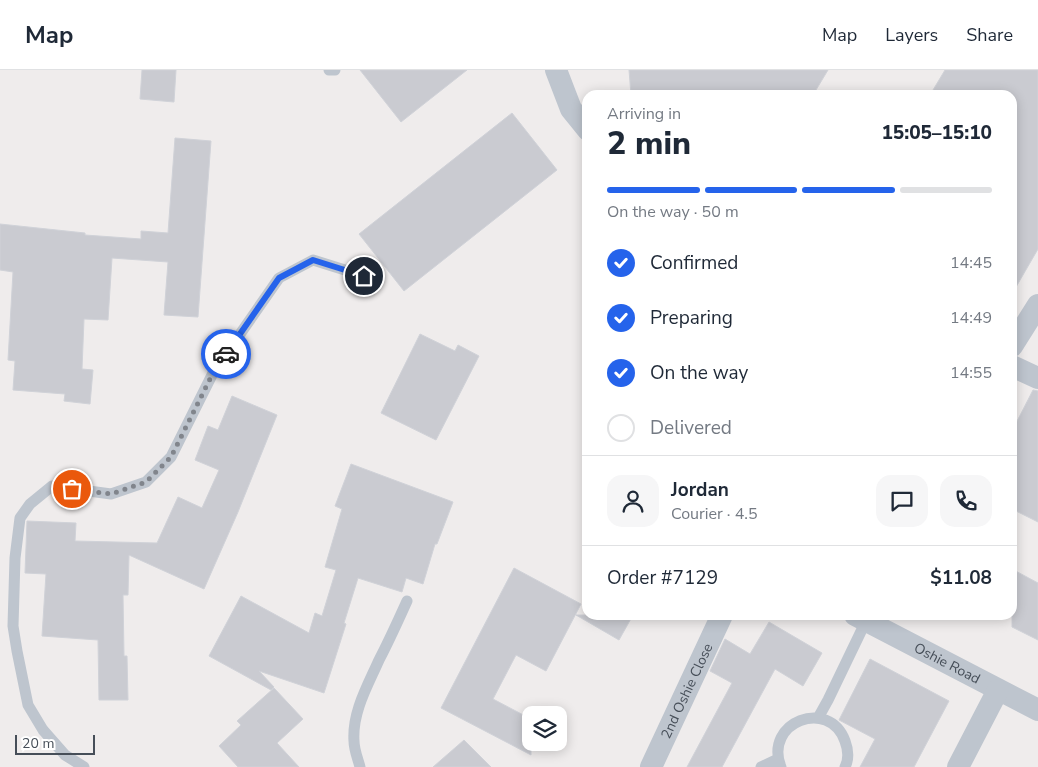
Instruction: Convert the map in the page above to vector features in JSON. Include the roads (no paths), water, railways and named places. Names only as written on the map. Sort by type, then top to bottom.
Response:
[{"type":"street","points":[[556,70],[571,109],[582,123]]},
{"type":"street","points":[[1017,338],[1038,305]]},
{"type":"street","points":[[1017,368],[1038,378]]},
{"type":"street","name":"2nd Oshie Close","points":[[651,767],[720,620]]},
{"type":"street","name":"Oshie Road","points":[[869,620],[1038,710]]},
{"type":"street","points":[[958,767],[998,690]]},
{"type":"lane","points":[[329,70],[335,70]]},
{"type":"lane","points":[[84,767],[65,754],[43,730],[28,705],[13,626],[15,558],[20,518],[30,504],[52,486],[111,494],[146,482],[171,457],[213,373],[279,278],[313,260],[364,276]]},
{"type":"lane","points":[[360,767],[354,741],[354,728],[358,710],[407,601]]},
{"type":"lane","points":[[818,718],[828,700],[862,620]]},
{"type":"lane","points":[[762,767],[779,763],[778,745],[783,733],[792,724],[804,718],[818,718],[832,723],[843,735],[848,749],[845,767]]}]
